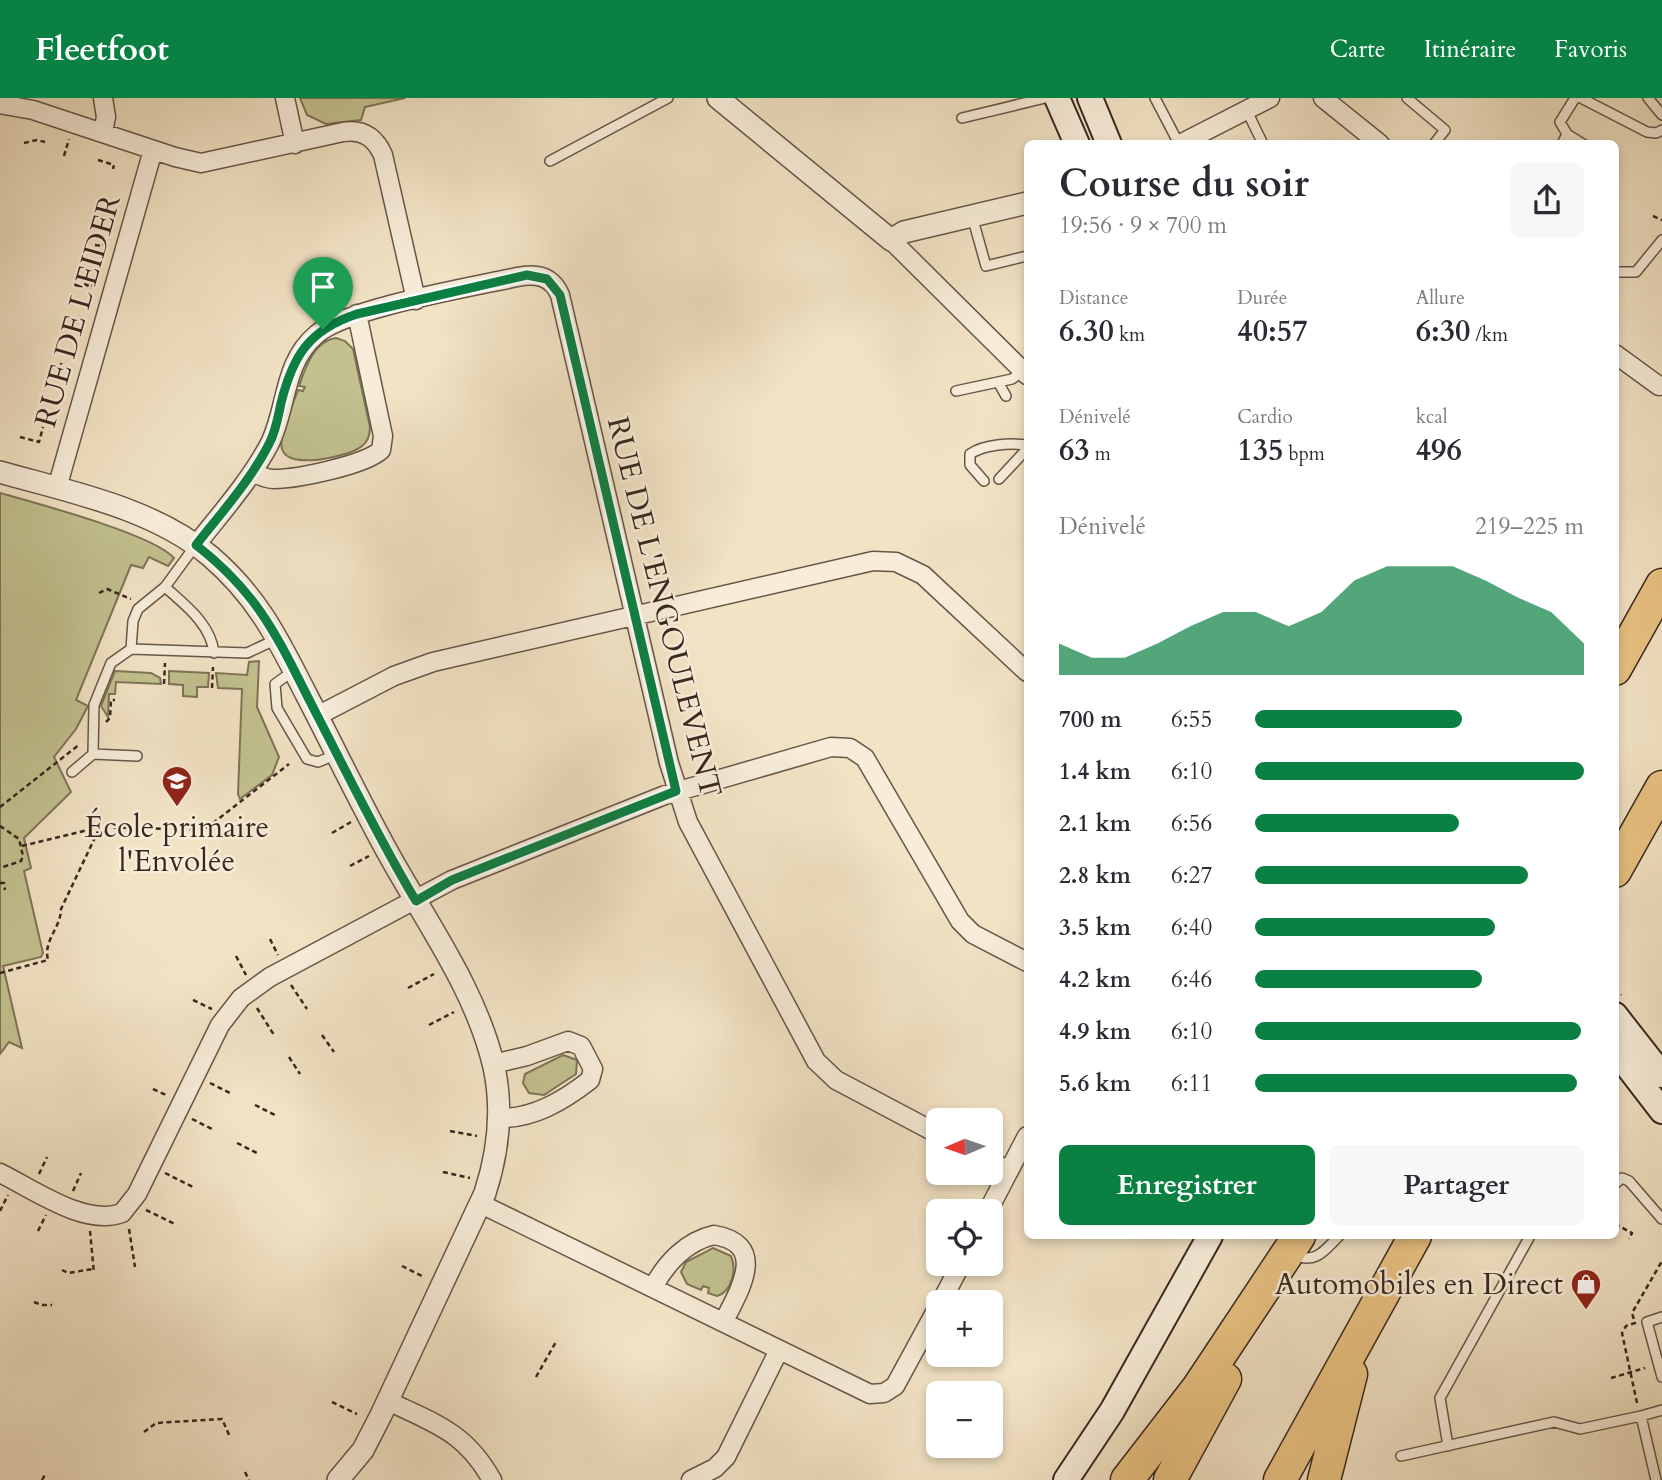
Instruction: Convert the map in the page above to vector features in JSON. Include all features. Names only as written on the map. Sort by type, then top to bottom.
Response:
[{"type":"highway","points":[[1619,663],[1659,598]]},
{"type":"highway","points":[[1619,864],[1662,787]]},
{"type":"highway","points":[[1280,1480],[1413,1239]]},
{"type":"highway","points":[[1127,1480],[1178,1416],[1295,1244]]},
{"type":"highway","points":[[1170,1480],[1295,1244]]},
{"type":"highway","points":[[1324,1480],[1362,1332]]},
{"type":"main road","points":[[1057,98],[1075,140]]},
{"type":"main road","points":[[1090,98],[1107,140]]},
{"type":"main road","points":[[1619,1007],[1662,1075]]},
{"type":"main road","points":[[1619,1055],[1662,1111]]},
{"type":"main road","points":[[1066,1480],[1112,1411],[1208,1239]]},
{"type":"street","points":[[103,98],[106,122],[103,132]]},
{"type":"street","points":[[285,98],[295,144]]},
{"type":"street","points":[[718,98],[891,240],[1024,372]]},
{"type":"street","points":[[1188,140],[1270,98]]},
{"type":"street","points":[[1323,98],[1375,140]]},
{"type":"street","points":[[0,104],[36,104],[153,150],[206,163],[350,131],[370,136],[378,145],[386,164],[416,300]]},
{"type":"street","name":"RUE DE L'EIDER","points":[[57,488],[153,150]]},
{"type":"street","points":[[891,240],[904,232],[1024,204]]},
{"type":"street","name":"RUE DE L'ENGOULEVENT","points":[[196,545],[253,472],[273,437],[290,374],[300,353],[323,329],[357,314],[527,275],[547,279],[558,290],[676,791],[688,822],[816,1061],[836,1080],[926,1128]]},
{"type":"street","points":[[253,472],[265,478],[280,478],[370,459],[380,450],[382,428],[357,314]]},
{"type":"street","points":[[1619,362],[1659,386]]},
{"type":"street","points":[[0,472],[142,517],[196,545],[246,590],[278,638],[471,1003],[493,1064],[498,1118],[495,1154],[481,1204],[363,1450],[338,1480]]},
{"type":"street","points":[[317,716],[394,676],[433,662],[866,562],[888,561],[911,567],[923,575],[1024,669]]},
{"type":"street","points":[[0,1173],[85,1214],[108,1217],[122,1213],[137,1194],[210,1043],[236,1003],[281,970],[452,880],[676,791],[824,749],[842,746],[858,751],[869,764],[960,921],[973,934],[1024,960]]},
{"type":"street","points":[[493,1064],[527,1056],[568,1041],[581,1046],[593,1069],[590,1080],[542,1110],[525,1116],[498,1118]]},
{"type":"street","points":[[994,1199],[1024,1142]]},
{"type":"street","points":[[1003,1168],[1009,1171]]},
{"type":"street","points":[[481,1204],[654,1286],[866,1393],[884,1394],[899,1380],[926,1329]]},
{"type":"street","points":[[654,1286],[667,1264],[698,1242],[714,1236],[731,1241],[744,1256],[747,1271],[724,1321]]},
{"type":"street","points":[[691,1480],[715,1468],[726,1457],[779,1350]]},
{"type":"street","points":[[388,1401],[462,1439],[475,1451],[492,1480]]},
{"type":"lane","points":[[550,161],[668,98]]},
{"type":"lane","points":[[962,118],[1045,98]]},
{"type":"lane","points":[[1156,98],[1178,140]]},
{"type":"lane","points":[[1407,98],[1445,130],[1437,140]]},
{"type":"lane","points":[[1565,139],[1560,122],[1575,98]]},
{"type":"lane","points":[[1581,98],[1647,132],[1662,130]]},
{"type":"lane","points":[[1648,98],[1662,116]]},
{"type":"lane","points":[[1246,109],[1261,140]]},
{"type":"lane","points":[[971,216],[986,266],[1024,257]]},
{"type":"lane","points":[[1619,272],[1636,272],[1662,240]]},
{"type":"lane","points":[[956,391],[1012,379],[1024,373]]},
{"type":"lane","points":[[998,382],[1006,396]]},
{"type":"lane","points":[[984,481],[970,465],[970,454],[980,449],[1009,444],[1024,446]]},
{"type":"lane","points":[[999,480],[1024,451]]},
{"type":"lane","points":[[131,649],[133,621],[138,609],[165,587],[196,545]]},
{"type":"lane","points":[[165,587],[198,618],[211,639],[214,653]]},
{"type":"lane","points":[[93,754],[94,705],[111,663],[131,649],[247,653],[278,638]]},
{"type":"lane","points":[[294,670],[275,684],[277,708],[307,759],[318,762],[337,754]]},
{"type":"lane","points":[[72,772],[93,754],[136,756]]},
{"type":"lane","points":[[1619,1181],[1622,1178],[1629,1181],[1662,1219]]},
{"type":"lane","points":[[1295,1244],[1303,1259],[1316,1258],[1336,1239]]},
{"type":"lane","points":[[1448,1446],[1440,1398],[1528,1239]]},
{"type":"lane","points":[[1662,1317],[1647,1322],[1662,1377]]},
{"type":"lane","points":[[1401,1456],[1554,1422],[1580,1429],[1640,1411],[1662,1410]]},
{"type":"lane","points":[[1640,1411],[1656,1480]]},
{"type":"path","points":[[64,156],[69,137]]},
{"type":"path","points":[[24,144],[37,140],[45,142]]},
{"type":"path","points":[[99,160],[114,164],[113,169]]},
{"type":"path","points":[[1653,216],[1662,220]]},
{"type":"path","points":[[95,245],[103,246],[105,238]]},
{"type":"path","points":[[84,284],[92,287],[95,279]]},
{"type":"path","points":[[73,321],[79,323],[81,314]]},
{"type":"path","points":[[61,363],[61,373]]},
{"type":"path","points":[[20,438],[39,442],[43,427]]},
{"type":"path","points":[[99,593],[107,589],[119,594]]},
{"type":"path","points":[[164,672],[164,684]]},
{"type":"path","points":[[212,688],[213,673]]},
{"type":"path","points":[[110,718],[111,699],[115,700]]},
{"type":"path","points":[[0,807],[93,733]]},
{"type":"path","points":[[22,846],[100,827],[204,830],[289,764]]},
{"type":"path","points":[[332,833],[353,821]]},
{"type":"path","points":[[0,826],[19,839],[22,846],[22,860],[0,868]]},
{"type":"path","points":[[0,973],[48,960],[46,949],[61,917],[61,909],[100,827]]},
{"type":"path","points":[[350,866],[371,854]]},
{"type":"path","points":[[0,884],[4,883],[5,890]]},
{"type":"path","points":[[270,939],[279,955]]},
{"type":"path","points":[[236,956],[246,976]]},
{"type":"path","points":[[408,988],[434,974]]},
{"type":"path","points":[[289,982],[307,1009]]},
{"type":"path","points":[[193,1000],[212,1009]]},
{"type":"path","points":[[256,1006],[274,1035]]},
{"type":"path","points":[[429,1025],[454,1012]]},
{"type":"path","points":[[322,1035],[334,1052]]},
{"type":"path","points":[[289,1057],[300,1074]]},
{"type":"path","points":[[207,1081],[232,1094]]},
{"type":"path","points":[[153,1089],[167,1096]]},
{"type":"path","points":[[255,1105],[275,1115]]},
{"type":"path","points":[[189,1118],[214,1130]]},
{"type":"path","points":[[450,1130],[477,1136]]},
{"type":"path","points":[[237,1143],[257,1153]]},
{"type":"path","points":[[39,1174],[47,1157]]},
{"type":"path","points":[[162,1172],[193,1187]]},
{"type":"path","points":[[443,1172],[470,1178]]},
{"type":"path","points":[[73,1191],[81,1173]]},
{"type":"path","points":[[0,1211],[9,1193]]},
{"type":"path","points":[[143,1208],[174,1224]]},
{"type":"path","points":[[38,1231],[48,1211]]},
{"type":"path","points":[[128,1224],[135,1267]]},
{"type":"path","points":[[1619,1226],[1632,1233],[1629,1239]]},
{"type":"path","points":[[62,1270],[68,1273],[94,1271],[90,1230]]},
{"type":"path","points":[[1640,1411],[1629,1373],[1623,1329],[1635,1323],[1632,1313],[1662,1261]]},
{"type":"path","points":[[402,1266],[425,1277]]},
{"type":"path","points":[[34,1302],[42,1306],[52,1304]]},
{"type":"path","points":[[537,1377],[557,1340]]},
{"type":"path","points":[[1611,1378],[1649,1367]]},
{"type":"path","points":[[332,1402],[357,1414]]},
{"type":"path","points":[[144,1432],[156,1423],[222,1419],[230,1437]]},
{"type":"path","points":[[245,1472],[249,1480]]},
{"type":"path","points":[[42,1480],[46,1473]]},
{"type":"shaded area","points":[[300,98],[405,98],[365,107],[361,120],[326,124],[307,115]]},
{"type":"shaded area","points":[[336,338],[345,341],[353,349],[370,427],[369,437],[362,446],[346,454],[320,460],[287,456],[282,449],[282,435],[298,390],[303,391],[305,387],[299,386],[304,371],[316,350],[328,340]]},
{"type":"shaded area","points":[[0,493],[119,530],[143,539],[174,558],[168,566],[149,557],[143,568],[131,565],[76,700],[88,706],[76,729],[54,757],[71,792],[24,838],[31,868],[24,871],[43,953],[41,957],[3,966],[22,1048],[9,1042],[0,1054]]},
{"type":"shaded area","points":[[259,661],[257,707],[279,757],[272,775],[240,799],[242,689],[218,688],[216,673],[247,675],[249,662]]},
{"type":"shaded area","points":[[115,671],[151,673],[160,678],[161,684],[116,682],[115,694],[109,694],[108,717],[101,706]]},
{"type":"shaded area","points":[[169,671],[209,673],[208,687],[197,687],[197,697],[183,696],[183,685],[169,684]]},
{"type":"shaded area","points":[[563,1055],[577,1060],[576,1074],[544,1095],[529,1093],[523,1083],[525,1074]]},
{"type":"shaded area","points":[[713,1248],[731,1256],[733,1261],[730,1285],[717,1296],[708,1293],[709,1288],[703,1286],[701,1290],[687,1284],[681,1272],[686,1262]]},
{"type":"place","name":"École primaire l'Envolée","points":[[177,808]]},
{"type":"place","name":"Automobiles en Direct","points":[[1586,1311]]},
{"type":"route","points":[[527,275],[542,277],[555,285],[562,303],[676,791],[452,880],[416,901],[391,859],[266,617],[238,581],[196,545],[230,504],[269,445],[295,362],[306,344],[323,329],[357,314],[527,275]]}]
